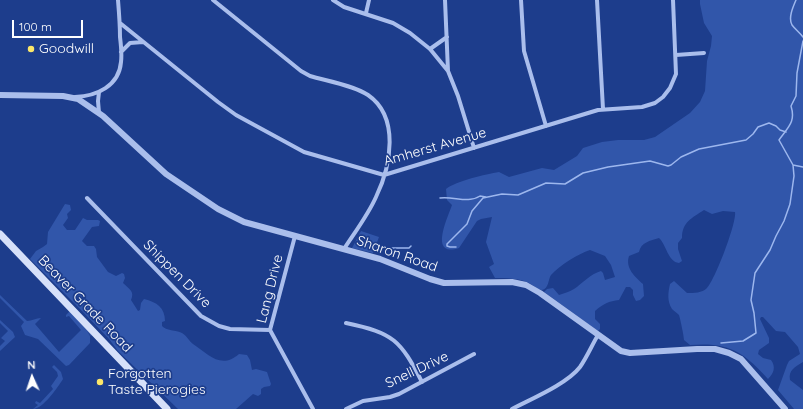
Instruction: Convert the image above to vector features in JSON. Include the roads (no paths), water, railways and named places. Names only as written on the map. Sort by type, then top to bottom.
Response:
[{"type":"main road","name":"Beaver Grade Road","points":[[0,234],[167,409]]},
{"type":"street","points":[[72,97],[88,96],[100,92],[112,83],[116,77],[121,63],[118,0]]},
{"type":"street","points":[[213,0],[301,71],[310,76],[359,90],[376,102],[383,112],[388,130],[388,160],[384,175],[376,198],[344,249]]},
{"type":"street","points":[[333,0],[344,7],[387,20],[399,26],[416,37],[430,49],[448,71],[458,96],[474,148]]},
{"type":"street","points":[[366,13],[369,0]]},
{"type":"street","points":[[445,0],[448,71]]},
{"type":"street","points":[[521,0],[524,51],[546,126]]},
{"type":"street","points":[[597,0],[603,109]]},
{"type":"street","name":"Amherst Avenue","points":[[120,22],[143,42],[231,111],[295,148],[314,156],[384,175],[603,109],[642,108],[651,105],[659,100],[670,88],[675,78],[676,55],[673,0]]},
{"type":"street","points":[[430,49],[447,37]]},
{"type":"street","points":[[121,52],[130,43],[143,42]]},
{"type":"street","points":[[676,55],[704,53]]},
{"type":"street","points":[[99,113],[98,101],[100,92]]},
{"type":"street","name":"Sharon Road","points":[[0,95],[63,96],[72,97],[86,103],[166,174],[218,209],[244,222],[380,259],[444,283],[502,282],[526,285],[540,293],[621,351],[630,353],[715,349],[730,353],[741,359],[785,409]]},
{"type":"street","name":"Shippen Drive","points":[[87,198],[201,316],[224,328],[236,330],[270,330]]},
{"type":"street","name":"Lang Drive","points":[[295,236],[270,330],[313,409]]},
{"type":"street","points":[[346,323],[373,329],[392,339],[404,351],[422,382]]},
{"type":"street","points":[[512,409],[571,376],[579,367],[598,335]]},
{"type":"street","name":"Snell Drive","points":[[346,409],[363,401],[395,396],[474,354]]},
{"type":"waterway","points":[[796,0],[791,12],[791,22],[803,37]]},
{"type":"waterway","points":[[721,343],[743,341],[756,333],[751,300],[755,273],[770,250],[784,221],[790,204],[794,176],[793,165],[779,140],[792,120],[791,106],[796,96],[797,73],[803,41]]},
{"type":"waterway","points":[[456,247],[450,247],[447,246],[447,244],[467,224],[472,211],[483,198],[502,194],[518,195],[546,183],[565,184],[583,173],[608,167],[650,161],[668,166],[681,157],[699,149],[746,140],[758,127],[769,123],[786,132]]},
{"type":"waterway","points":[[793,165],[803,167]]},
{"type":"waterway","points":[[440,198],[466,200],[480,196],[486,197]]},
{"type":"waterway","points":[[377,248],[409,248],[411,246]]},
{"type":"place","name":"Goodwill","points":[[31,49]]},
{"type":"place","name":"Forgotten Taste Pierogies","points":[[100,382]]}]
